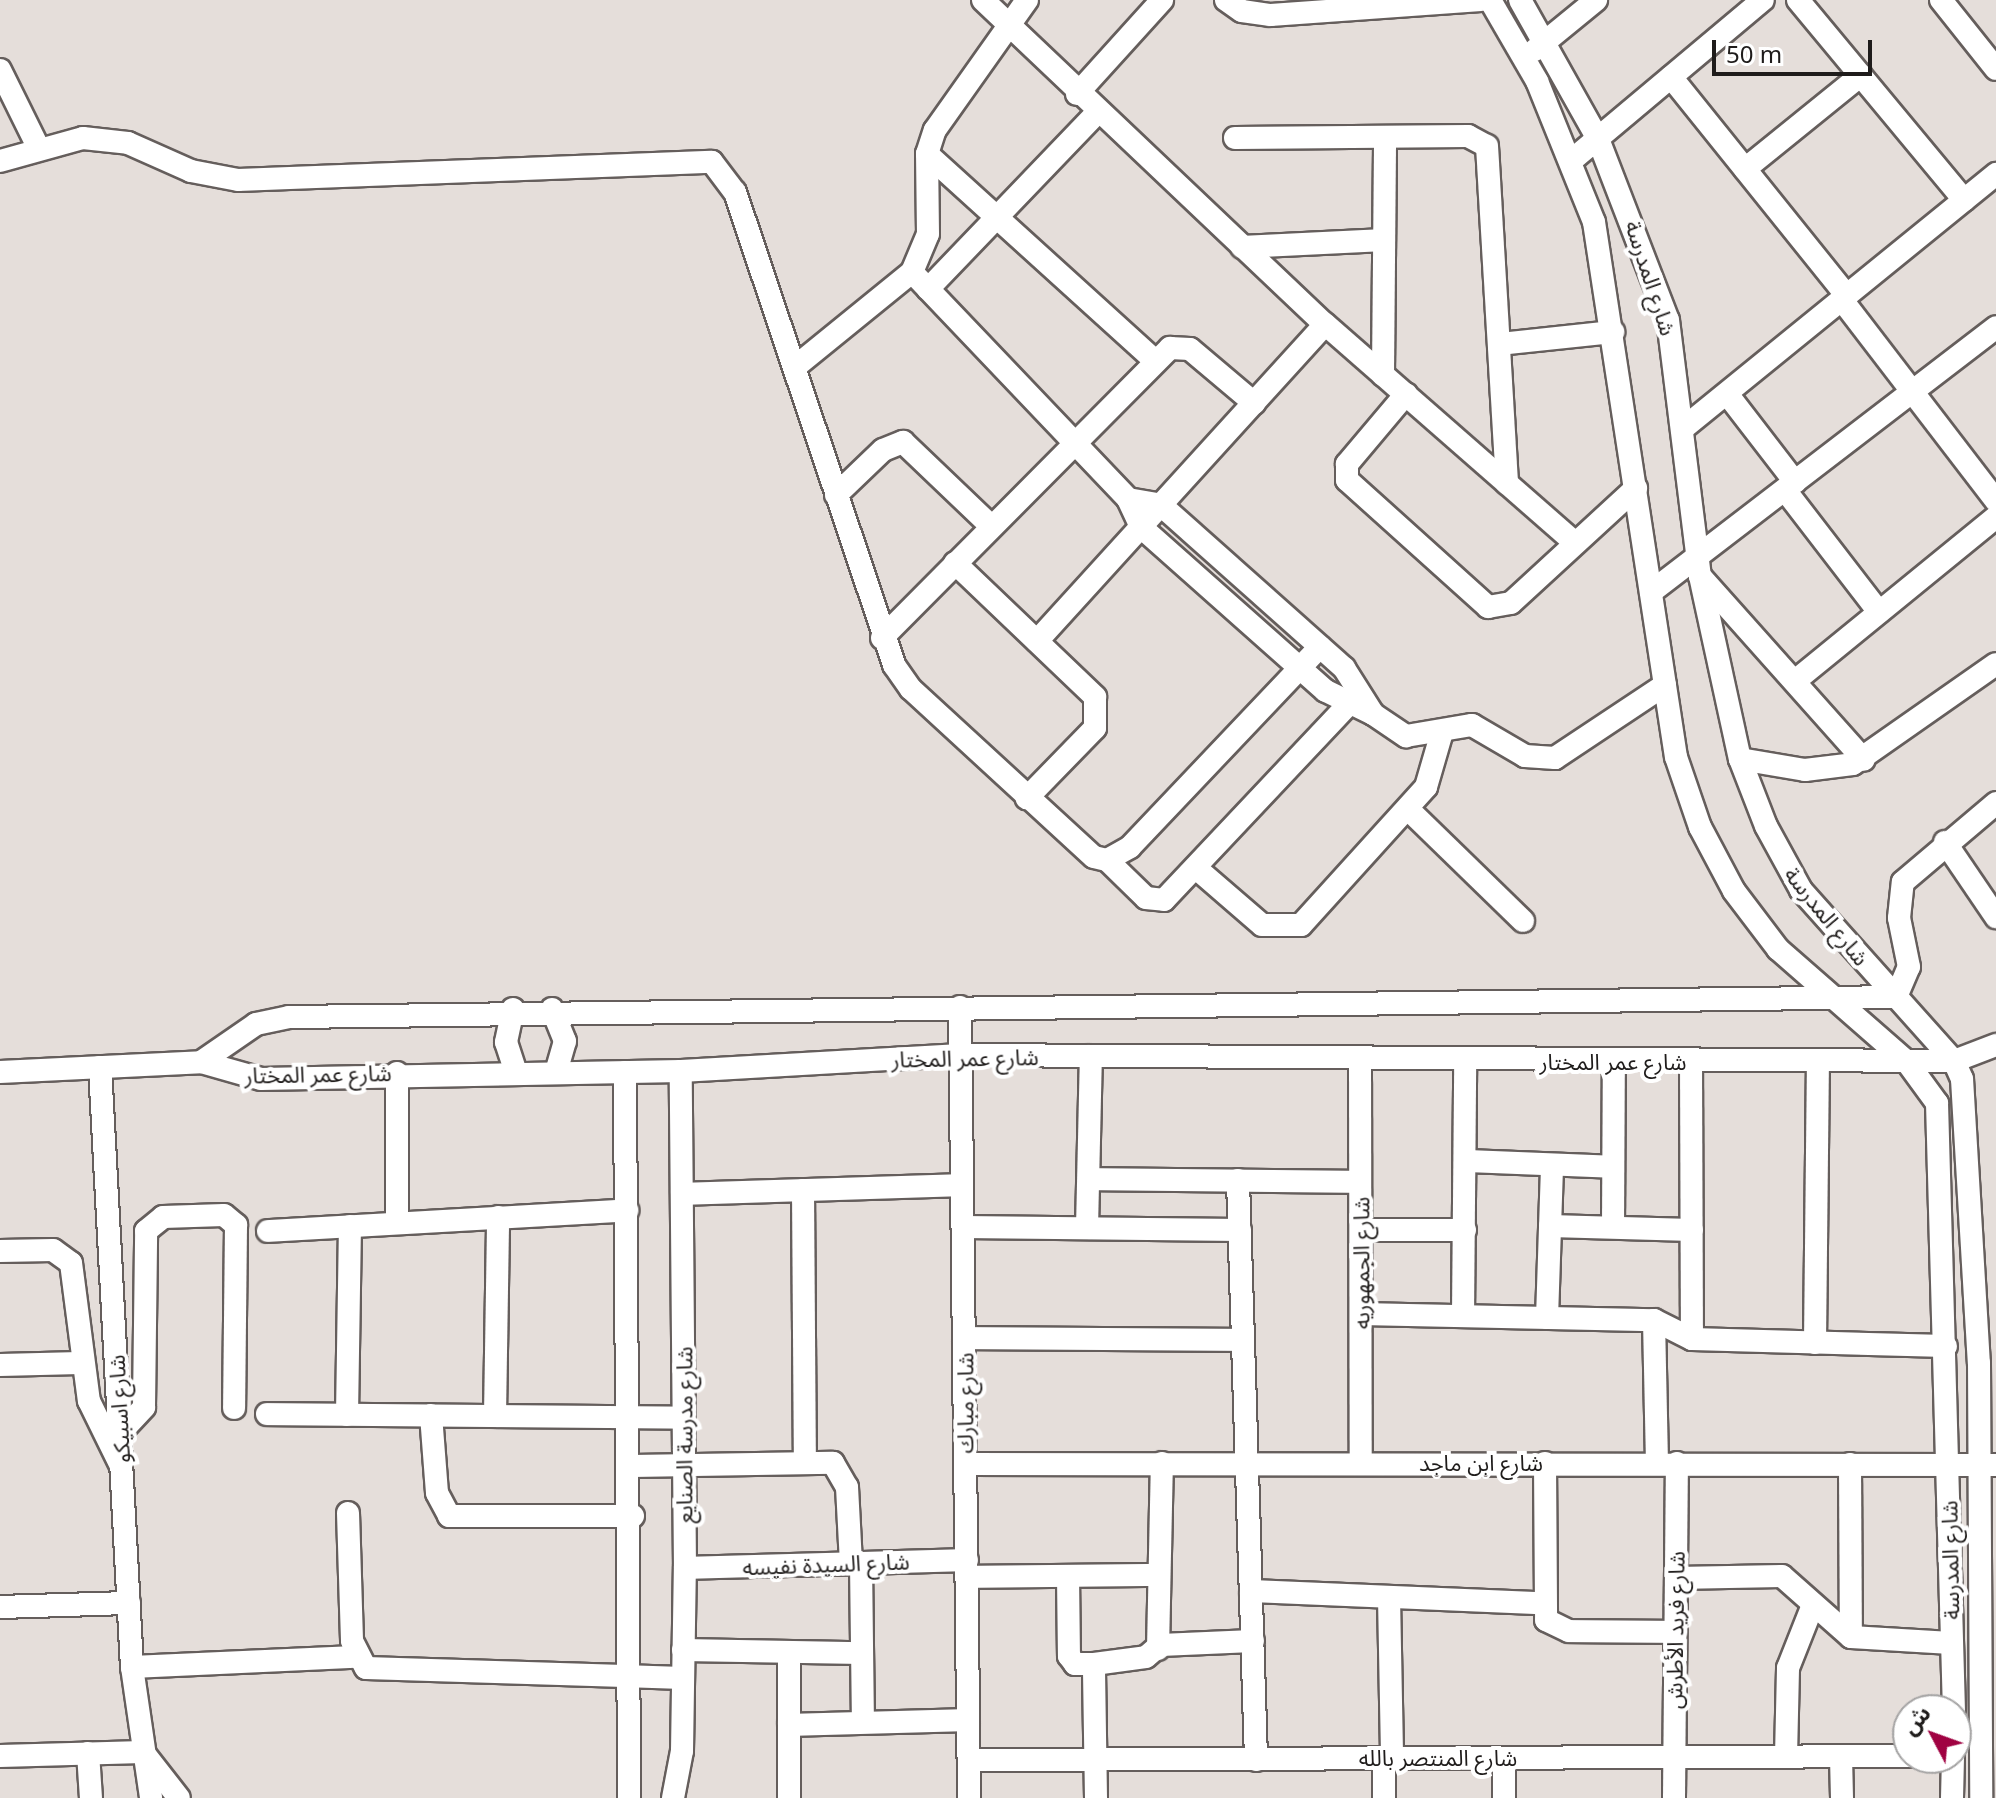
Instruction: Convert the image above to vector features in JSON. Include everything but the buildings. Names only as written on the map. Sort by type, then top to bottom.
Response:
[{"type":"street","points":[[983,0],[1008,30],[1325,324],[1574,542]]},
{"type":"street","points":[[795,367],[912,272],[928,234],[927,154],[935,130],[1027,0]]},
{"type":"street","points":[[1077,94],[1162,0]]},
{"type":"street","points":[[1226,0],[1242,11],[1271,15],[1480,0]]},
{"type":"street","name":"شارع المدرسة","points":[[1490,0],[1525,58],[1572,160],[1607,277],[1676,757],[1700,827],[1734,891],[1778,949],[1830,1000],[1907,1062],[1930,1087],[1940,1121],[1954,1694]]},
{"type":"street","name":"شارع المدرسة","points":[[1520,0],[1598,139],[1668,320],[1686,426],[1699,566],[1740,759],[1801,890],[1954,1061],[1965,1099],[1988,1363],[1988,1703],[1981,1798]]},
{"type":"street","points":[[1525,58],[1596,0]]},
{"type":"street","points":[[1572,160],[1763,0]]},
{"type":"street","points":[[1798,0],[1964,200]]},
{"type":"street","points":[[1941,0],[1996,69]]},
{"type":"street","points":[[0,70],[38,147]]},
{"type":"street","points":[[1745,169],[1861,75]]},
{"type":"street","points":[[1671,77],[1845,298],[1996,501]]},
{"type":"street","points":[[928,289],[1097,113]]},
{"type":"street","points":[[1235,138],[1468,136],[1487,146],[1507,483]]},
{"type":"street","points":[[1383,375],[1385,137]]},
{"type":"street","points":[[0,161],[38,147],[83,138],[128,143],[191,171],[238,180],[712,162],[735,192],[882,638],[911,689],[1083,850],[1107,860],[1154,901],[1196,868],[1348,705]]},
{"type":"street","points":[[927,154],[1153,359]]},
{"type":"street","points":[[1686,426],[1728,395],[1996,174]]},
{"type":"street","points":[[1242,247],[1384,240]]},
{"type":"street","points":[[912,272],[1070,444],[1128,499],[1141,527],[1300,668],[1348,705],[1373,714],[1406,736],[1485,728],[1525,756],[1555,758],[1665,685]]},
{"type":"street","points":[[1037,641],[1325,324]]},
{"type":"street","points":[[1651,592],[1699,566],[1790,486],[1996,327]]},
{"type":"street","points":[[1500,344],[1613,332]]},
{"type":"street","points":[[882,638],[1153,359],[1170,348],[1190,349],[1254,403]]},
{"type":"street","points":[[1406,394],[1347,464],[1347,480],[1481,603],[1504,607],[1636,488]]},
{"type":"street","points":[[1728,395],[1879,612]]},
{"type":"street","points":[[836,495],[883,450],[903,442],[923,453],[991,526]]},
{"type":"street","points":[[1128,499],[1161,505],[1320,647],[1352,679],[1373,714]]},
{"type":"street","points":[[1795,681],[1996,517]]},
{"type":"street","points":[[955,563],[1095,697],[1099,712],[1095,728],[1027,798]]},
{"type":"street","points":[[1699,566],[1864,760]]},
{"type":"street","points":[[1107,860],[1130,847],[1320,647]]},
{"type":"street","points":[[1740,759],[1817,770],[1864,760],[1996,664]]},
{"type":"street","points":[[1196,868],[1262,925],[1301,925],[1409,810],[1426,787],[1442,732]]},
{"type":"street","points":[[1896,997],[1909,967],[1899,918],[1903,882],[1945,842],[1996,803]]},
{"type":"street","points":[[1409,810],[1523,921]]},
{"type":"street","points":[[1945,842],[1996,917]]},
{"type":"street","name":"شارع عمر المختار","points":[[201,1062],[226,1039],[289,1017],[513,1009],[1830,1000],[1896,997]]},
{"type":"street","name":"شارع مبارك","points":[[960,1007],[969,1798]]},
{"type":"street","points":[[513,1009],[506,1042],[516,1072]]},
{"type":"street","points":[[552,1009],[565,1041],[556,1072]]},
{"type":"street","name":"شارع عمر المختار","points":[[201,1062],[261,1079],[397,1073],[681,1071],[961,1055],[1360,1063],[1907,1062],[1954,1061],[1996,1045]]},
{"type":"street","points":[[1087,1228],[1091,1056]]},
{"type":"street","points":[[1815,1343],[1818,1061]]},
{"type":"street","points":[[0,1072],[201,1062]]},
{"type":"street","points":[[1463,1316],[1465,1062]]},
{"type":"street","points":[[1613,1227],[1614,1062]]},
{"type":"street","points":[[1691,1062],[1692,1339]]},
{"type":"street","name":"شارع الجمهوريه","points":[[1360,1063],[1361,1463]]},
{"type":"street","name":"شارع اسبيكو","points":[[100,1067],[132,1667],[151,1798]]},
{"type":"street","name":"شارع مدرسة الصنايع","points":[[673,1798],[683,1678],[685,1568],[681,1071]]},
{"type":"street","points":[[625,1072],[633,1516],[629,1798]]},
{"type":"street","points":[[397,1073],[397,1223]]},
{"type":"street","points":[[1466,1161],[1613,1167]]},
{"type":"street","points":[[1547,1318],[1552,1165]]},
{"type":"street","points":[[1089,1179],[1360,1182]]},
{"type":"street","points":[[1238,1180],[1256,1760]]},
{"type":"street","points":[[682,1194],[962,1185]]},
{"type":"street","points":[[803,1190],[805,1460]]},
{"type":"street","points":[[268,1231],[627,1210]]},
{"type":"street","points":[[121,1432],[144,1407],[145,1239],[163,1217],[224,1215],[236,1225],[234,1408]]},
{"type":"street","points":[[495,1416],[498,1217]]},
{"type":"street","points":[[347,1415],[350,1226]]},
{"type":"street","points":[[1550,1226],[1692,1230]]},
{"type":"street","points":[[963,1227],[1240,1230]]},
{"type":"street","points":[[1361,1230],[1465,1230]]},
{"type":"street","points":[[0,1251],[53,1250],[71,1263],[80,1363],[122,1469]]},
{"type":"street","points":[[1361,1314],[1654,1320],[1692,1339],[1815,1343],[1988,1363]]},
{"type":"street","name":"شارع فريد الأطرش","points":[[1654,1320],[1676,1578],[1674,1798]]},
{"type":"street","points":[[964,1338],[1243,1340]]},
{"type":"street","points":[[0,1365],[80,1363]]},
{"type":"street","points":[[267,1414],[684,1418]]},
{"type":"street","points":[[431,1415],[437,1493],[449,1516],[633,1516]]},
{"type":"street","points":[[632,1466],[819,1458],[843,1473],[856,1563],[863,1722]]},
{"type":"street","name":"شارع ابن ماجد","points":[[965,1464],[1667,1462],[1988,1465]]},
{"type":"street","points":[[1158,1649],[1162,1463]]},
{"type":"street","points":[[1545,1463],[1542,1603],[1546,1620],[1560,1630],[1675,1632]]},
{"type":"street","points":[[1850,1464],[1851,1637]]},
{"type":"street","points":[[348,1513],[355,1657]]},
{"type":"street","name":"شارع السيدة نفيسه","points":[[685,1568],[856,1563],[1068,1576],[1159,1575]]},
{"type":"street","points":[[1951,1566],[1988,1566]]},
{"type":"street","points":[[1068,1576],[1069,1656],[1075,1664],[1094,1664],[1158,1649],[1253,1641]]},
{"type":"street","points":[[1676,1578],[1782,1576],[1851,1637],[1951,1643]]},
{"type":"street","points":[[1251,1591],[1542,1603]]},
{"type":"street","points":[[1384,1798],[1388,1758],[1389,1597]]},
{"type":"street","points":[[0,1607],[129,1603]]},
{"type":"street","points":[[1786,1757],[1788,1668],[1813,1605]]},
{"type":"street","points":[[683,1650],[862,1653]]},
{"type":"street","points":[[789,1652],[789,1798]]},
{"type":"street","points":[[132,1667],[355,1657],[381,1673],[683,1678]]},
{"type":"street","points":[[1094,1664],[1096,1798]]},
{"type":"street","points":[[1954,1680],[1988,1680]]},
{"type":"street","points":[[789,1725],[968,1720]]},
{"type":"street","points":[[0,1756],[143,1752],[179,1798]]},
{"type":"street","points":[[88,1753],[91,1798]]},
{"type":"street","name":"شارع المنتصر بالله","points":[[969,1760],[1892,1756]]},
{"type":"street","points":[[1841,1757],[1842,1798]]},
{"type":"street","points":[[1504,1758],[1504,1798]]},
{"type":"street","points":[[1952,1798],[1953,1774]]}]
